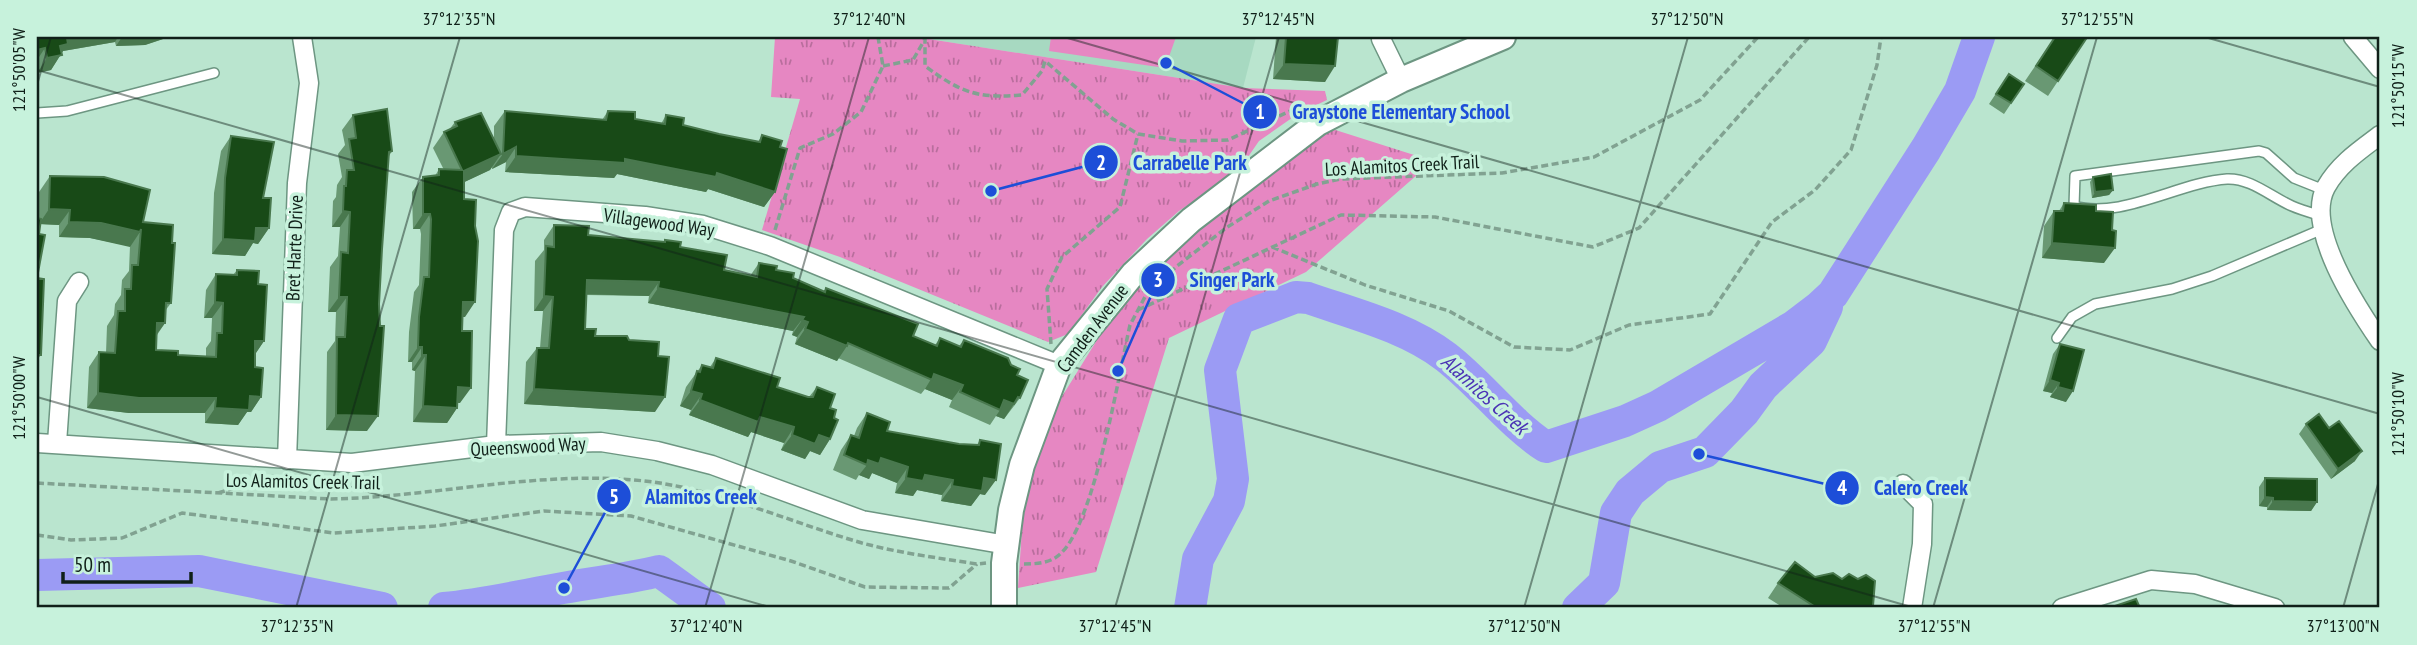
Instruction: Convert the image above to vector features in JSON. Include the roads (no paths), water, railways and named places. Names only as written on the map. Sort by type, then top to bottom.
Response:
[{"type":"street","name":"Bret Harte Drive","points":[[287,460],[297,183],[309,83],[302,37]]},
{"type":"street","name":"Camden Avenue","points":[[1004,608],[1014,555],[1022,464],[1059,365],[1133,274],[1191,220],[1318,123],[1401,80],[1503,37]]},
{"type":"street","points":[[2353,37],[2380,69]]},
{"type":"street","points":[[1381,39],[1401,80]]},
{"type":"street","points":[[2380,135],[2344,163],[2324,190],[2323,222],[2345,290],[2380,341]]},
{"type":"street","name":"Villagewood Way","points":[[496,445],[504,230],[511,212],[525,207],[645,216],[704,225],[770,246],[1059,365]]},
{"type":"street","points":[[57,443],[67,301],[79,282]]},
{"type":"street","name":"Queenswood Way","points":[[37,443],[352,463],[496,445],[601,442],[657,450],[712,465],[862,520],[1014,555]]},
{"type":"street","points":[[1903,484],[1923,504],[1922,544],[1912,608]]},
{"type":"street","points":[[2062,608],[2151,580],[2195,584],[2274,608]]},
{"type":"lane","points":[[37,113],[66,111],[214,73]]},
{"type":"lane","points":[[2323,222],[2243,180],[2194,185],[2114,207],[2088,210],[2074,206],[2072,192],[2075,176],[2259,151],[2266,153],[2294,178],[2324,190]]},
{"type":"lane","points":[[2057,338],[2072,317],[2095,304],[2172,289],[2212,276],[2323,222]]},
{"type":"waterway","name":"Alamitos Creek","points":[[1190,608],[1198,559],[1229,501],[1233,479],[1220,370],[1239,319],[1296,297],[1308,298],[1397,329],[1446,357],[1519,426],[1546,447],[1625,421],[1658,406],[1794,326],[1833,294],[1960,91],[1979,37]]},
{"type":"waterway","points":[[1578,608],[1604,583],[1616,513],[1630,492],[1660,467],[1705,452],[1744,412],[1763,386],[1811,341],[1827,307]]},
{"type":"waterway","name":"Alamitos Creek","points":[[37,575],[199,571],[382,608]]},
{"type":"waterway","name":"Alamitos Creek","points":[[444,608],[659,571],[710,608]]},
{"type":"place","name":"Graystone Elementary School","points":[[1166,63]]},
{"type":"place","name":"Carrabelle Park","points":[[991,191]]},
{"type":"place","name":"Singer Park","points":[[1118,371]]},
{"type":"place","name":"Calero Creek","points":[[1699,454]]},
{"type":"place","name":"Alamitos Creek","points":[[564,588]]}]
